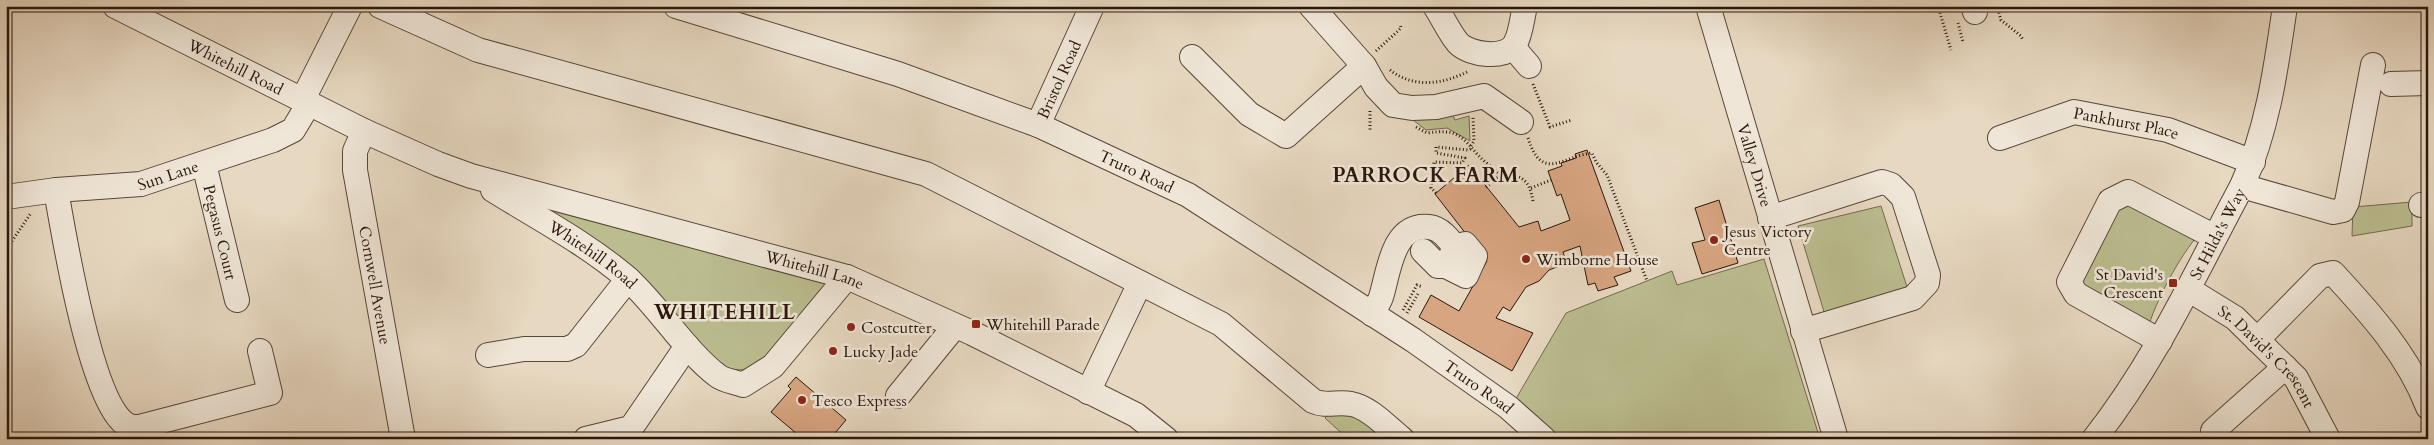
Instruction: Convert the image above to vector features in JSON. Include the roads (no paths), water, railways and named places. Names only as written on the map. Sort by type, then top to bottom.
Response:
[{"type":"street","name":"Whitehill Road","points":[[115,6],[305,103],[438,164]]},
{"type":"street","name":"Sun Lane","points":[[6,197],[51,190],[141,184],[273,140],[293,130],[350,6]]},
{"type":"street","points":[[380,6],[478,50],[926,174],[1221,324],[1313,401],[1320,404],[1346,403],[1359,406],[1402,439]]},
{"type":"street","name":"Truro Road","points":[[676,6],[898,74],[1038,125],[1188,195],[1372,314],[1493,396],[1522,418],[1544,439]]},
{"type":"street","name":"Bristol Road","points":[[1038,125],[1092,6]]},
{"type":"street","points":[[1311,6],[1373,65],[1389,102],[1396,106],[1445,106],[1491,90],[1521,122]]},
{"type":"street","points":[[1435,6],[1459,44],[1499,52],[1531,74]]},
{"type":"street","points":[[1499,52],[1525,6]]},
{"type":"street","name":"Valley Drive","points":[[1708,6],[1836,439]]},
{"type":"street","name":"St Hilda's Way","points":[[2094,439],[2122,404],[2160,341],[2253,162],[2273,90],[2286,6]]},
{"type":"street","points":[[1192,57],[1249,114],[1286,136],[1373,65]]},
{"type":"street","points":[[2242,186],[2333,212],[2343,210],[2347,202],[2373,64]]},
{"type":"street","points":[[2390,84],[2428,82]]},
{"type":"street","name":"Pankhurst Place","points":[[2000,138],[2074,112],[2168,130],[2253,162]]},
{"type":"street","name":"Cornwell Avenue","points":[[364,131],[355,151],[355,170],[403,439]]},
{"type":"street","name":"Pegasus Court","points":[[204,164],[237,300]]},
{"type":"street","name":"Whitehill Lane","points":[[438,164],[471,176],[847,277],[955,326],[1136,415],[1166,439]]},
{"type":"street","name":"Whitehill Road","points":[[471,176],[572,237],[628,280],[670,323],[687,346],[720,377],[744,385],[773,366],[847,277]]},
{"type":"street","points":[[1770,218],[1882,182],[1891,185],[1903,197],[1928,275],[1927,284],[1913,298],[1803,331]]},
{"type":"street","points":[[51,190],[74,288],[97,373],[107,396],[123,423],[130,427],[139,427],[270,393],[260,351]]},
{"type":"street","points":[[2160,341],[2076,294],[2069,282],[2110,201],[2128,192],[2215,237]]},
{"type":"street","points":[[1372,314],[1380,300],[1391,256],[1408,233],[1419,227],[1433,227],[1440,231],[1450,256],[1434,264],[1423,250]]},
{"type":"street","points":[[2257,340],[2320,276],[2333,273],[2374,317],[2394,344],[2428,407]]},
{"type":"street","points":[[488,355],[524,349],[567,349],[576,345],[628,280]]},
{"type":"street","points":[[1088,392],[1140,284]]},
{"type":"street","name":"St. David's Crescent","points":[[2188,289],[2235,318],[2296,378],[2328,439]]},
{"type":"street","points":[[898,396],[955,326]]},
{"type":"street","points":[[586,439],[633,433],[687,346]]},
{"type":"street","points":[[2212,439],[2214,431],[2285,367]]},
{"type":"place","name":"Jesus Victory Centre","points":[[1714,240]]},
{"type":"place","name":"Wimborne House","points":[[1526,259]]},
{"type":"place","name":"St David's Crescent","points":[[2173,283]]},
{"type":"place","name":"Whitehill Parade","points":[[976,324]]},
{"type":"place","name":"Costcutter","points":[[851,327]]},
{"type":"place","name":"Lucky Jade","points":[[833,351]]},
{"type":"place","name":"Tesco Express","points":[[802,400]]},
{"type":"district","name":"PARROCK FARM","points":[[1426,175]]},
{"type":"district","name":"WHITEHILL","points":[[725,312]]}]
